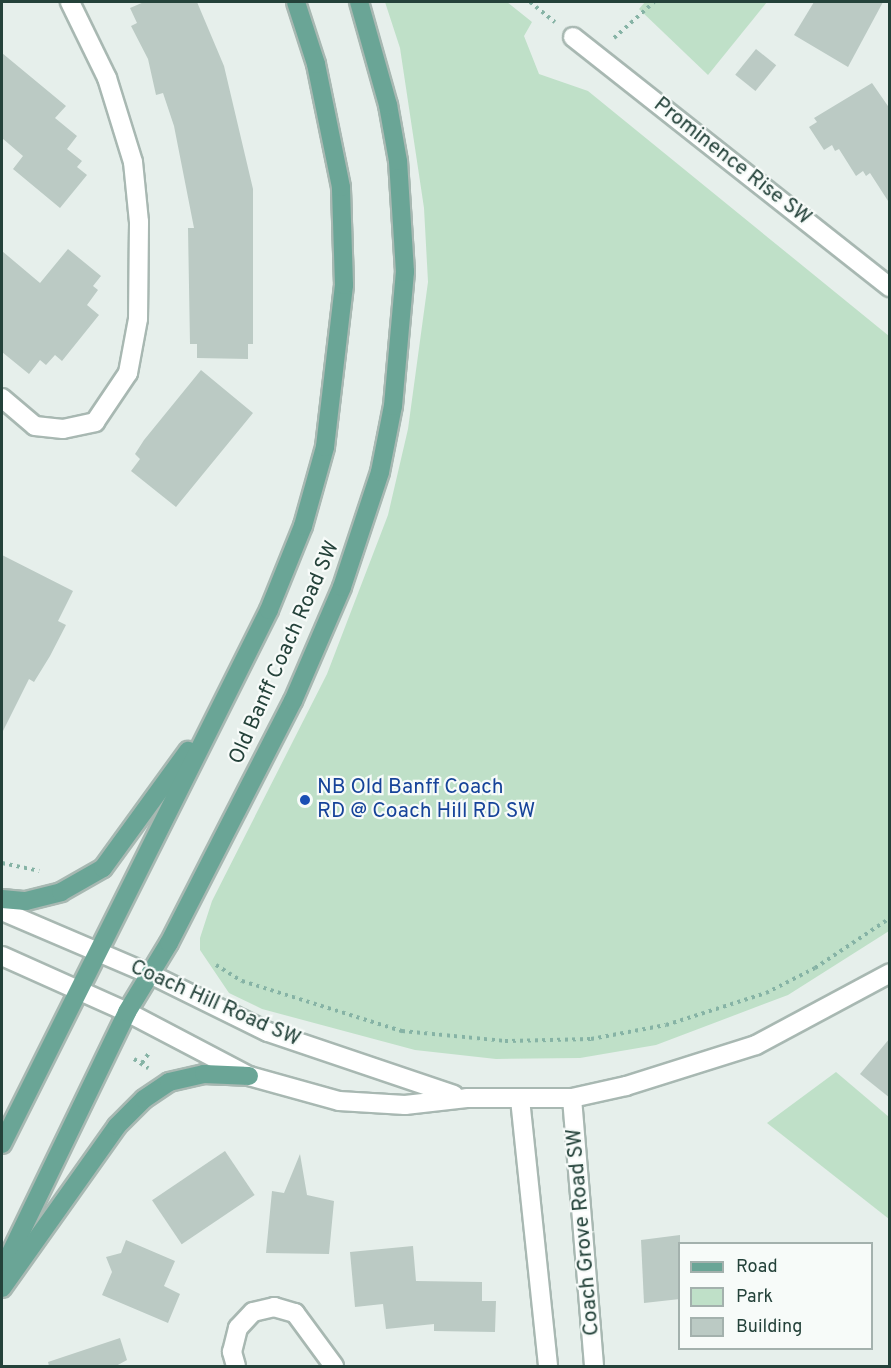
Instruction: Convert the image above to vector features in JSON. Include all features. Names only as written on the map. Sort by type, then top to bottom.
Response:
[{"type":"main road","name":"Old Banff Coach Road SW","points":[[2,1144],[273,601],[303,526],[325,447],[339,362],[344,285],[341,187],[316,64],[296,2]]},
{"type":"main road","name":"Old Banff Coach Road SW","points":[[2,1271],[128,1012],[298,691],[346,578],[380,472],[393,406],[405,272],[392,128],[359,2]]},
{"type":"main road","points":[[2,899],[26,901],[61,892],[103,868],[226,695]]},
{"type":"main road","points":[[2,1288],[117,1125],[144,1099],[170,1082],[204,1074],[249,1076]]},
{"type":"street","points":[[2,398],[35,426],[63,429],[95,422],[128,373],[138,319],[139,222],[133,162],[107,78],[70,2]]},
{"type":"street","name":"Prominence Rise SW","points":[[573,37],[890,287]]},
{"type":"street","name":"Coach Hill Road SW","points":[[2,911],[98,954],[150,974],[268,1032],[412,1084],[467,1098]]},
{"type":"street","name":"Coach Hill Road SW","points":[[2,956],[128,1012],[249,1076],[339,1101],[405,1104],[467,1098],[572,1098],[626,1086],[756,1045],[890,973]]},
{"type":"street","name":"Coach Grove Road SW","points":[[572,1098],[594,1366]]},
{"type":"street","points":[[520,1099],[548,1366]]},
{"type":"street","points":[[236,1366],[232,1352],[238,1328],[253,1312],[274,1307],[295,1313],[334,1366]]},
{"type":"path","points":[[530,2],[573,37]]},
{"type":"path","points":[[595,54],[654,2]]},
{"type":"path","points":[[2,863],[45,872]]},
{"type":"path","points":[[216,965],[242,981],[402,1031],[505,1041],[591,1039],[666,1025],[766,993],[815,968],[890,918]]},
{"type":"path","points":[[142,1063],[149,1053]]},
{"type":"path","points":[[134,1059],[148,1068]]},
{"type":"green space","points":[[385,2],[507,2],[532,22],[524,36],[539,74],[588,91],[889,336],[889,931],[788,995],[656,1045],[580,1058],[496,1059],[415,1050],[262,1009],[229,993],[200,950],[200,938],[212,901],[327,674],[388,515],[408,429],[428,282],[424,208],[400,48]]},
{"type":"green space","points":[[645,2],[767,2],[708,75],[639,9]]},
{"type":"green space","points":[[836,1072],[889,1117],[889,1219],[767,1123]]},
{"type":"building","points":[[144,2],[197,2],[224,66],[253,189],[253,344],[248,344],[248,359],[197,358],[197,344],[190,344],[188,228],[194,228],[174,126],[163,93],[156,95],[148,59],[131,26],[137,23],[130,8]]},
{"type":"building","points":[[814,2],[883,2],[848,67],[794,35]]},
{"type":"building","points":[[756,49],[776,65],[755,91],[735,75]]},
{"type":"building","points":[[2,53],[66,106],[55,118],[77,136],[67,149],[82,161],[77,167],[87,175],[60,208],[13,169],[23,156],[2,138]]},
{"type":"building","points":[[872,83],[890,109],[890,204],[870,173],[866,176],[863,171],[856,176],[839,149],[835,151],[832,145],[824,150],[809,127],[817,122],[814,118]]},
{"type":"building","points":[[68,249],[101,276],[93,286],[98,290],[87,305],[99,315],[62,361],[55,355],[46,365],[40,360],[29,374],[2,352],[2,251],[40,283]]},
{"type":"building","points":[[201,370],[253,413],[176,507],[131,471],[140,459],[135,454],[144,440]]},
{"type":"building","points":[[2,555],[73,591],[58,621],[66,625],[34,682],[29,679],[2,733]]},
{"type":"building","points":[[890,1038],[890,1098],[860,1074]]},
{"type":"building","points":[[225,1151],[255,1195],[182,1244],[152,1200]]},
{"type":"building","points":[[300,1154],[307,1195],[334,1201],[329,1254],[266,1253],[272,1191],[284,1193]]},
{"type":"building","points":[[680,1235],[678,1299],[644,1303],[641,1240]]},
{"type":"building","points":[[126,1240],[175,1261],[164,1286],[180,1294],[168,1323],[102,1295],[112,1272],[106,1257],[121,1253]]},
{"type":"building","points":[[413,1246],[416,1281],[482,1282],[482,1301],[496,1301],[495,1332],[434,1331],[434,1324],[386,1329],[383,1304],[355,1307],[350,1252]]},
{"type":"building","points":[[120,1338],[127,1360],[116,1366],[49,1366],[48,1362]]},
{"type":"place","name":"NB Old Banff Coach RD @ Coach Hill RD SW","points":[[305,800]]}]
